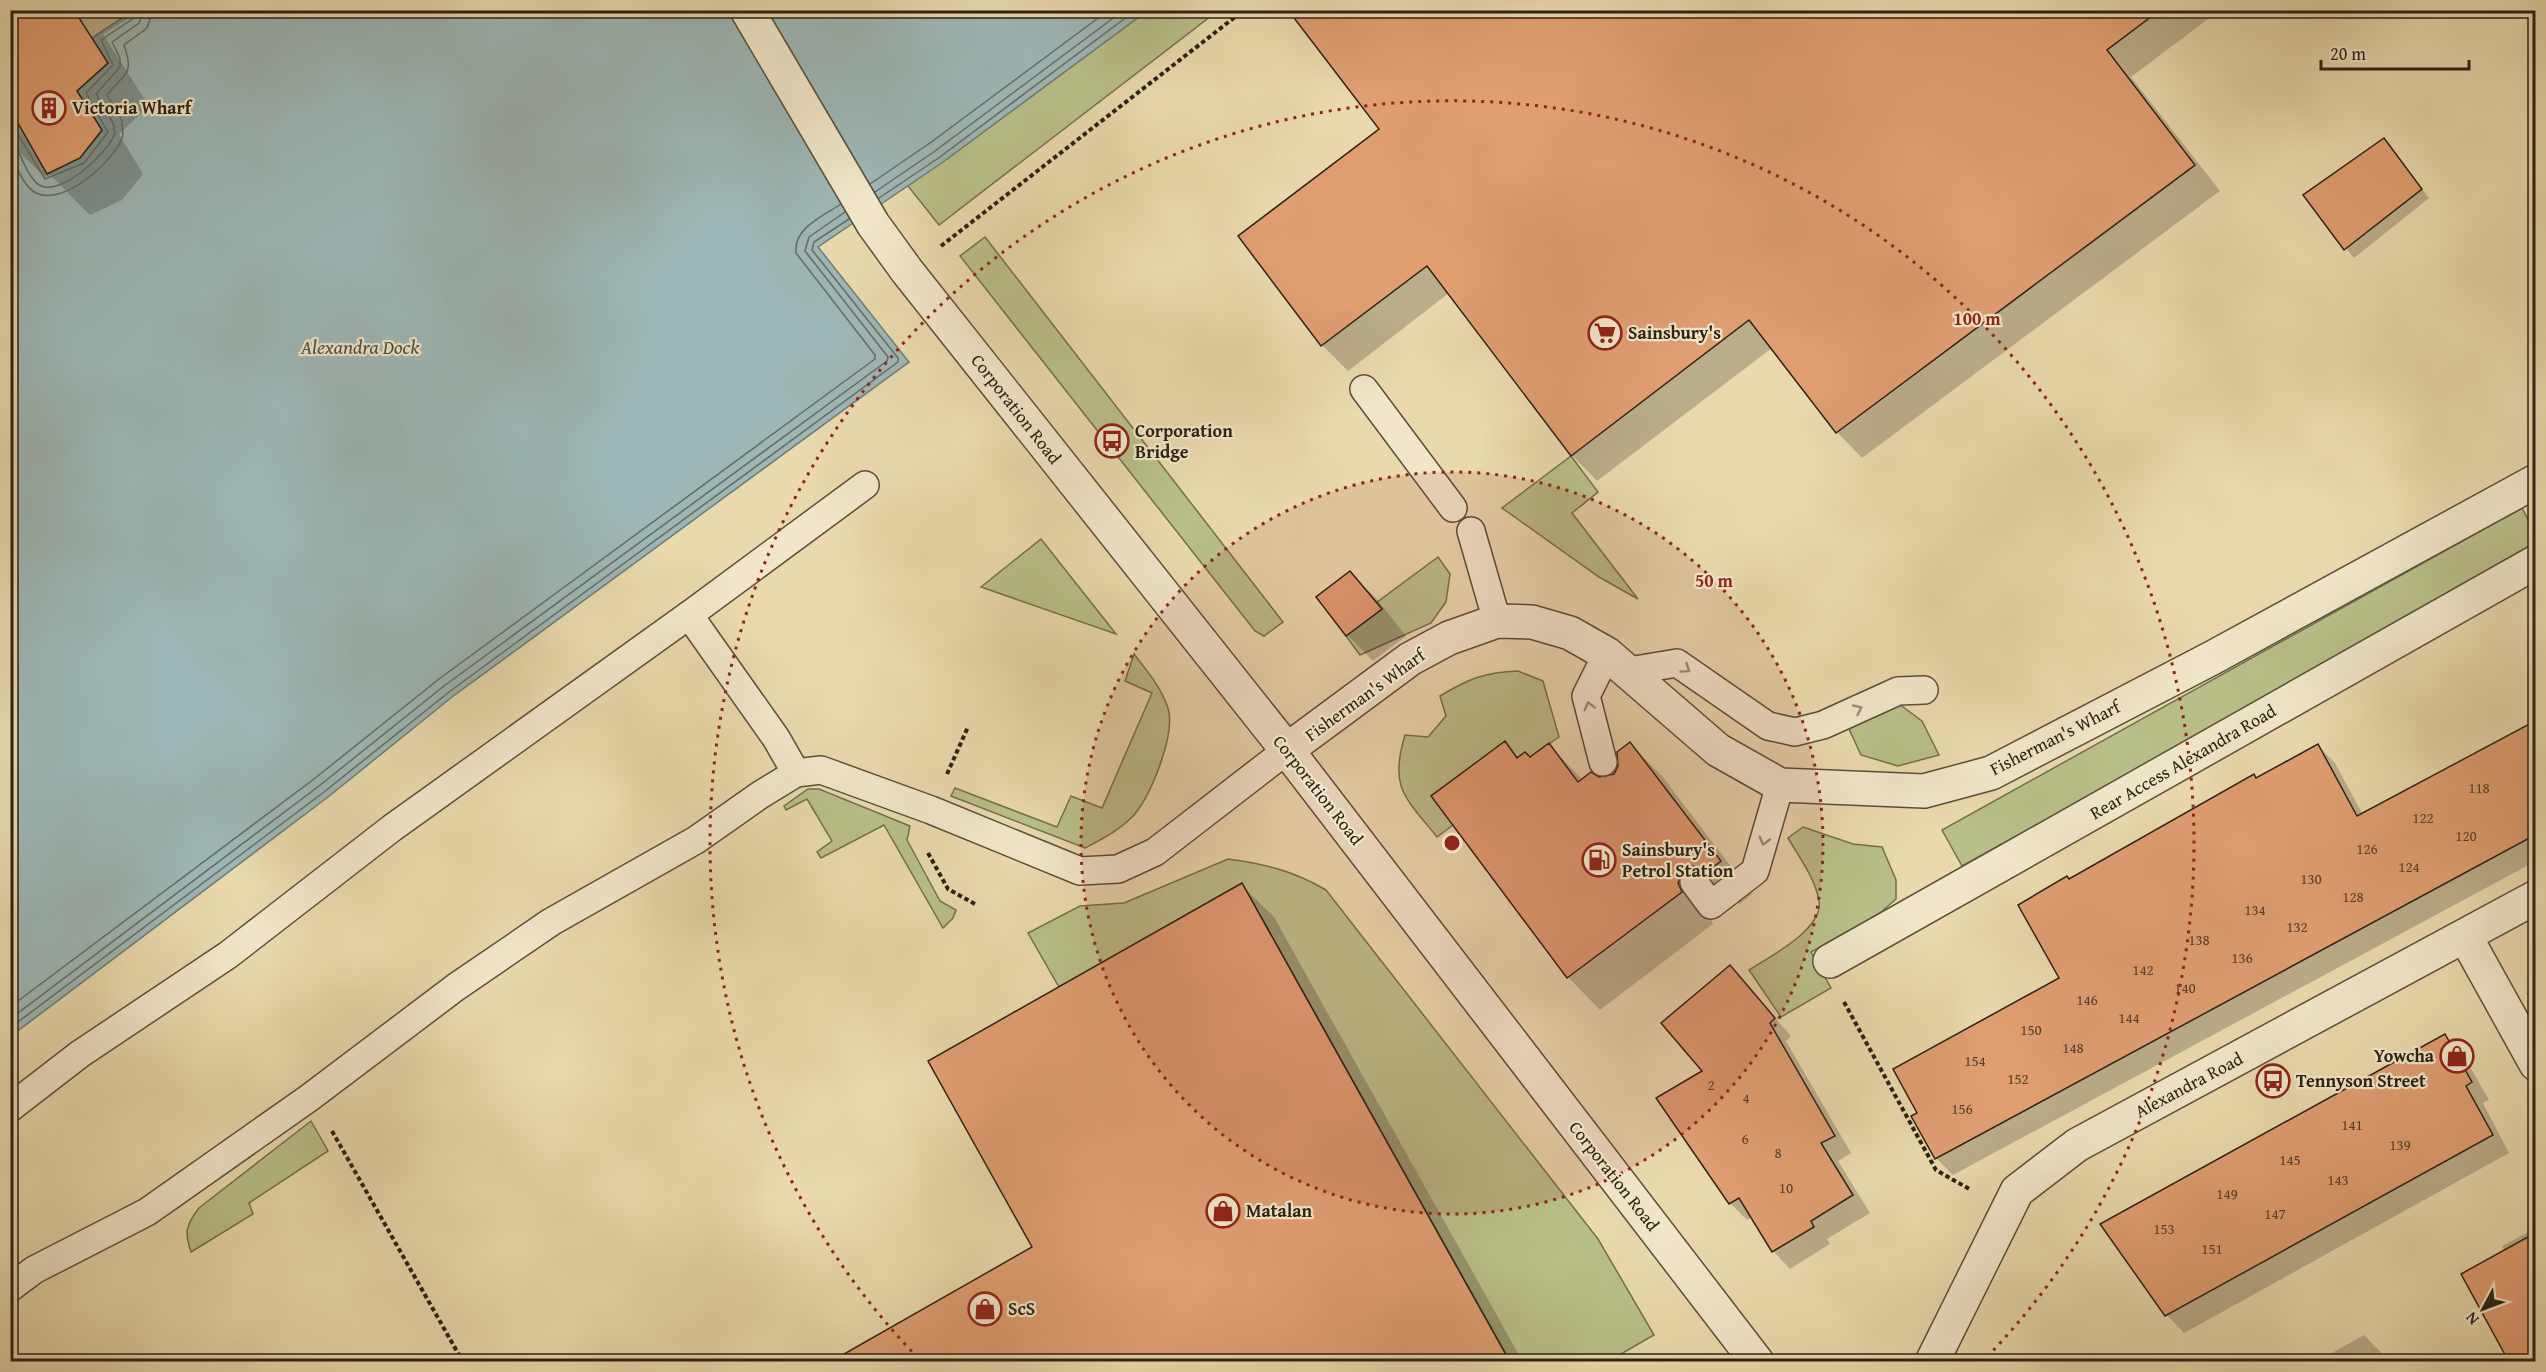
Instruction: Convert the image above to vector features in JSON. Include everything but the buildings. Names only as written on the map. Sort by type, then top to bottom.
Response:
[{"type":"street","name":"Corporation Road","points":[[747,10],[873,224],[907,271],[1287,750],[1757,1362]]},
{"type":"street","name":"Fisherman's Wharf","points":[[1287,750],[1410,659],[1449,638],[1497,621],[1532,622],[1570,633],[1618,662],[1667,708],[1718,750],[1780,785],[1924,791],[1991,773],[2212,658],[2535,481]]},
{"type":"street","name":"Rear Access Alexandra Road","points":[[1830,962],[2535,562]]},
{"type":"street","name":"Alexandra Road","points":[[1932,1362],[2017,1191],[2077,1145],[2535,897]]},
{"type":"street","points":[[2465,936],[2535,1065]]},
{"type":"lane","points":[[1364,388],[1453,508]]},
{"type":"lane","points":[[10,1108],[80,1054],[228,955],[392,828],[865,485]]},
{"type":"lane","points":[[1471,531],[1497,621]]},
{"type":"lane","points":[[688,615],[776,738],[796,773]]},
{"type":"lane","points":[[1603,762],[1586,696],[1618,662],[1677,663],[1768,726],[1795,732],[1823,725],[1898,691],[1924,690]]},
{"type":"lane","points":[[10,1288],[34,1270],[147,1212],[309,1098],[456,987],[551,922],[696,840],[796,773],[821,770],[932,810],[1080,871],[1118,869],[1155,852],[1287,750]]},
{"type":"lane","points":[[1694,882],[1711,905],[1755,871],[1780,785]]},
{"type":"path","points":[[907,271],[1244,10]]},
{"type":"path","points":[[1830,962],[1839,992],[1936,1170],[2007,1212]]},
{"type":"path","points":[[309,1098],[334,1133],[463,1362]]},
{"type":"green space","points":[[1147,11],[1212,11],[1211,16],[939,225],[908,186]]},
{"type":"green space","points":[[985,237],[1283,622],[1264,636],[1255,631],[960,256]]},
{"type":"green space","points":[[1571,456],[1598,492],[1572,513],[1638,599],[1599,577],[1502,508]]},
{"type":"green space","points":[[2522,508],[2535,533],[2535,550],[1962,866],[1942,830]]},
{"type":"green space","points":[[1041,539],[1116,634],[981,587]]},
{"type":"green space","points":[[1438,557],[1450,574],[1446,602],[1431,623],[1360,655],[1346,636],[1381,610],[1376,603]]},
{"type":"green space","points":[[1134,654],[1162,693],[1170,719],[1165,748],[1148,794],[1134,815],[1123,825],[1085,848],[951,796],[955,788],[1057,827],[1071,796],[1102,808],[1152,693],[1125,681]]},
{"type":"green space","points":[[1518,671],[1543,681],[1559,737],[1530,757],[1525,752],[1517,758],[1505,742],[1453,825],[1437,837],[1416,812],[1403,791],[1399,768],[1405,735],[1428,737],[1446,716],[1440,696],[1450,690],[1486,675]]},
{"type":"green space","points":[[1899,704],[1922,721],[1939,755],[1898,766],[1861,755],[1849,729]]},
{"type":"green space","points":[[808,789],[819,789],[910,826],[907,840],[940,901],[956,910],[953,918],[943,928],[884,825],[821,858],[817,852],[832,841],[807,799],[786,810],[784,806]]},
{"type":"green space","points":[[1803,827],[1853,844],[1882,847],[1896,880],[1896,899],[1879,914],[1811,952],[1831,988],[1781,1017],[1749,970],[1804,932],[1813,922],[1818,911],[1819,901],[1814,884],[1788,838]]},
{"type":"green space","points":[[1228,859],[1279,869],[1326,890],[1598,1239],[1654,1335],[1609,1361],[1510,1361],[1242,883],[1059,987],[1028,933],[1080,906],[1124,903]]},
{"type":"green space","points":[[311,1121],[328,1151],[249,1203],[253,1214],[191,1252],[187,1229],[199,1208]]},
{"type":"water","name":"Alexandra Dock","points":[[134,10],[1147,11],[943,162],[818,247],[909,362],[452,697],[328,797],[11,1036],[11,131],[20,125],[47,174],[80,158],[102,131],[77,91],[108,63],[92,38]]},
{"type":"place","name":"Victoria Wharf","points":[[49,108]]},
{"type":"place","name":"Sainsbury's","points":[[1605,333]]},
{"type":"place","name":"Corporation Bridge","points":[[1112,441]]},
{"type":"place","name":"Sainsbury's Petrol Station","points":[[1599,860]]},
{"type":"place","name":"Yowcha","points":[[2457,1056]]},
{"type":"place","name":"Tennyson Street","points":[[2273,1081]]},
{"type":"place","name":"Matalan","points":[[1223,1211]]},
{"type":"place","name":"ScS","points":[[985,1309]]}]
